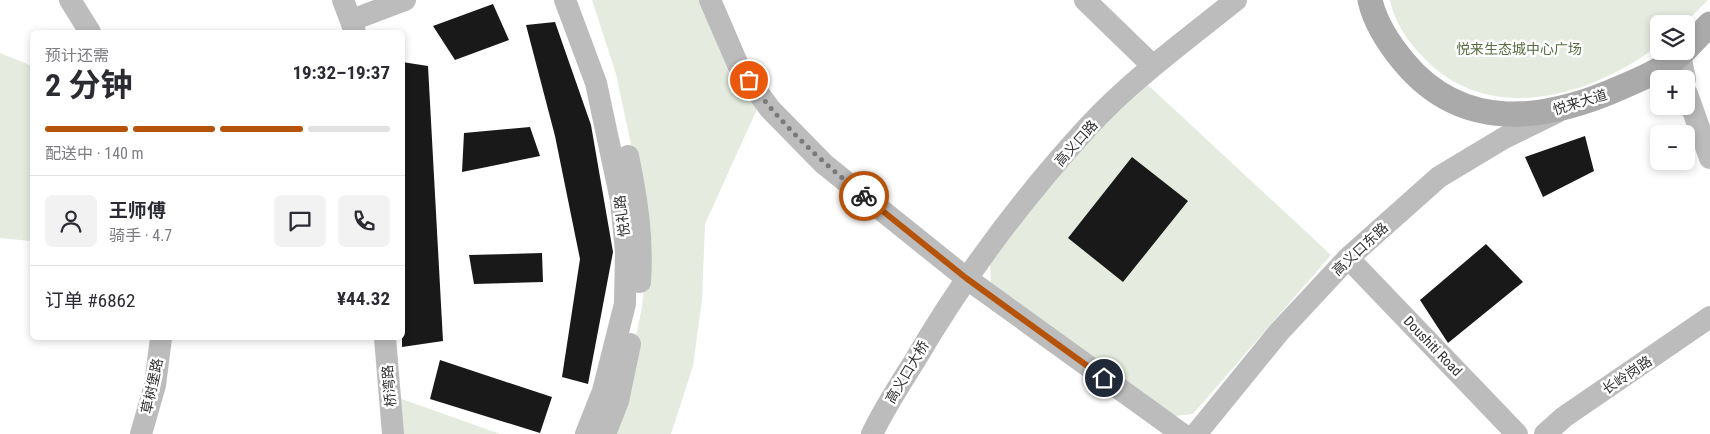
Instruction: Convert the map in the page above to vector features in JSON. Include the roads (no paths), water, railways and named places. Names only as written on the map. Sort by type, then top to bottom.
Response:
[{"type":"main road","points":[[70,0],[89,30]]},
{"type":"main road","points":[[350,17],[405,0]]},
{"type":"main road","name":"悦礼路","points":[[565,0],[596,84],[622,200],[626,252],[625,304],[603,391],[586,434]]},
{"type":"main road","name":"悦礼路","points":[[582,0],[610,80],[637,196],[642,249],[638,308],[618,401],[605,434]]},
{"type":"main road","points":[[710,0],[738,65],[770,109],[824,164],[966,278],[1182,434]]},
{"type":"main road","points":[[1085,0],[1153,66]]},
{"type":"main road","name":"高义口路","points":[[943,312],[966,278],[1030,195],[1088,128],[1153,66],[1236,0]]},
{"type":"main road","name":"悦来大道","points":[[1370,0],[1373,16],[1394,51],[1419,80],[1449,100],[1485,111],[1521,116],[1562,110],[1650,78]]},
{"type":"main road","name":"悦来大道","points":[[1695,40],[1710,24]]},
{"type":"main road","name":"悦来大道","points":[[1662,70],[1674,60]]},
{"type":"main road","name":"高义口东路","points":[[1196,434],[1280,332],[1348,258],[1439,177],[1504,138],[1562,110]]},
{"type":"main road","points":[[1695,114],[1710,158]]},
{"type":"main road","name":"Doushiti Road","points":[[1348,258],[1518,434]]},
{"type":"main road","name":"高义口大桥","points":[[872,434],[943,312]]},
{"type":"main road","name":"长岭岗路","points":[[1545,434],[1564,417],[1710,318]]},
{"type":"main road","name":"草树堡路","points":[[141,434],[155,385],[161,340]]},
{"type":"main road","name":"桥湾路","points":[[385,340],[393,434]]},
{"type":"park label","name":"悦来生态城中心广场","points":[[1519,49]]}]
